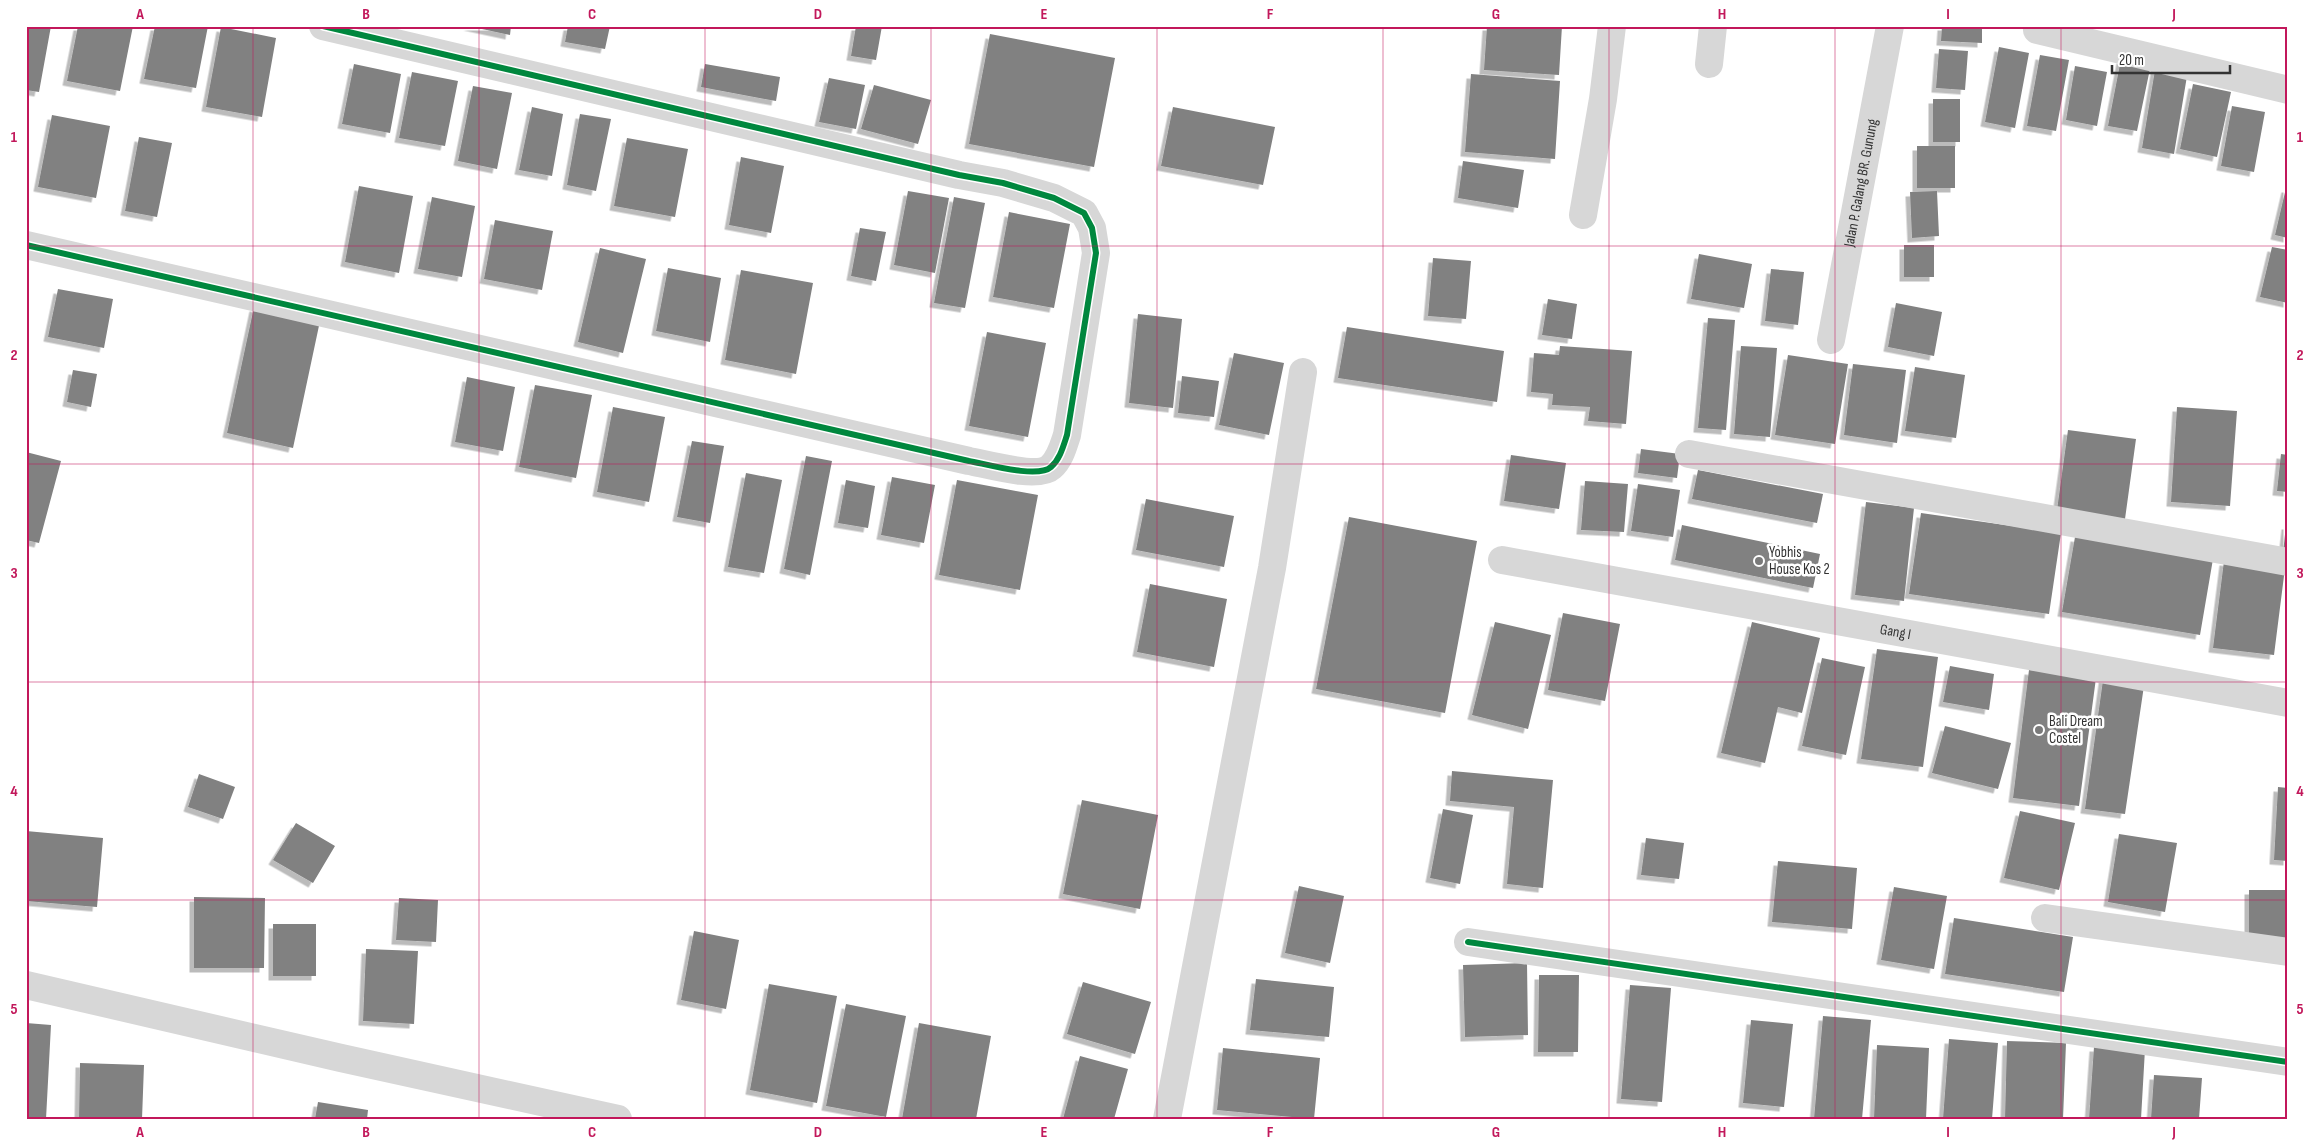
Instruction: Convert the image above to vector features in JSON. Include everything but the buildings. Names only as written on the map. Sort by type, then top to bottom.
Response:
[{"type":"street","points":[[26,245],[969,461],[1035,472],[1050,469],[1059,457],[1067,435],[1096,253],[1092,228],[1084,214],[1054,198],[1003,183],[959,175],[323,26]]},
{"type":"street","points":[[1583,215],[1603,99],[1612,26]]},
{"type":"street","points":[[1709,64],[1714,26]]},
{"type":"street","name":"Jalan P. Galang BR. Gunung","points":[[1831,340],[1890,26]]},
{"type":"street","points":[[2037,30],[2288,90]]},
{"type":"street","points":[[1167,1119],[1272,568],[1303,372]]},
{"type":"street","points":[[1689,454],[2288,562]]},
{"type":"street","name":"Gang I","points":[[1502,560],[2288,703]]},
{"type":"street","points":[[2045,918],[2288,952]]},
{"type":"street","points":[[1468,942],[2288,1062]]},
{"type":"street","points":[[26,985],[340,1058],[618,1119]]},
{"type":"cycle path","points":[[26,245],[969,461],[1035,472],[1051,467],[1057,460],[1067,435],[1096,253],[1092,228],[1084,213],[1054,198],[1003,183],[959,175],[323,26]]},
{"type":"cycle path","points":[[1468,942],[2288,1062]]},
{"type":"place","name":"Yobhis House Kos 2","points":[[1759,561]]},
{"type":"place","name":"Bali Dream Costel","points":[[2039,730]]}]
